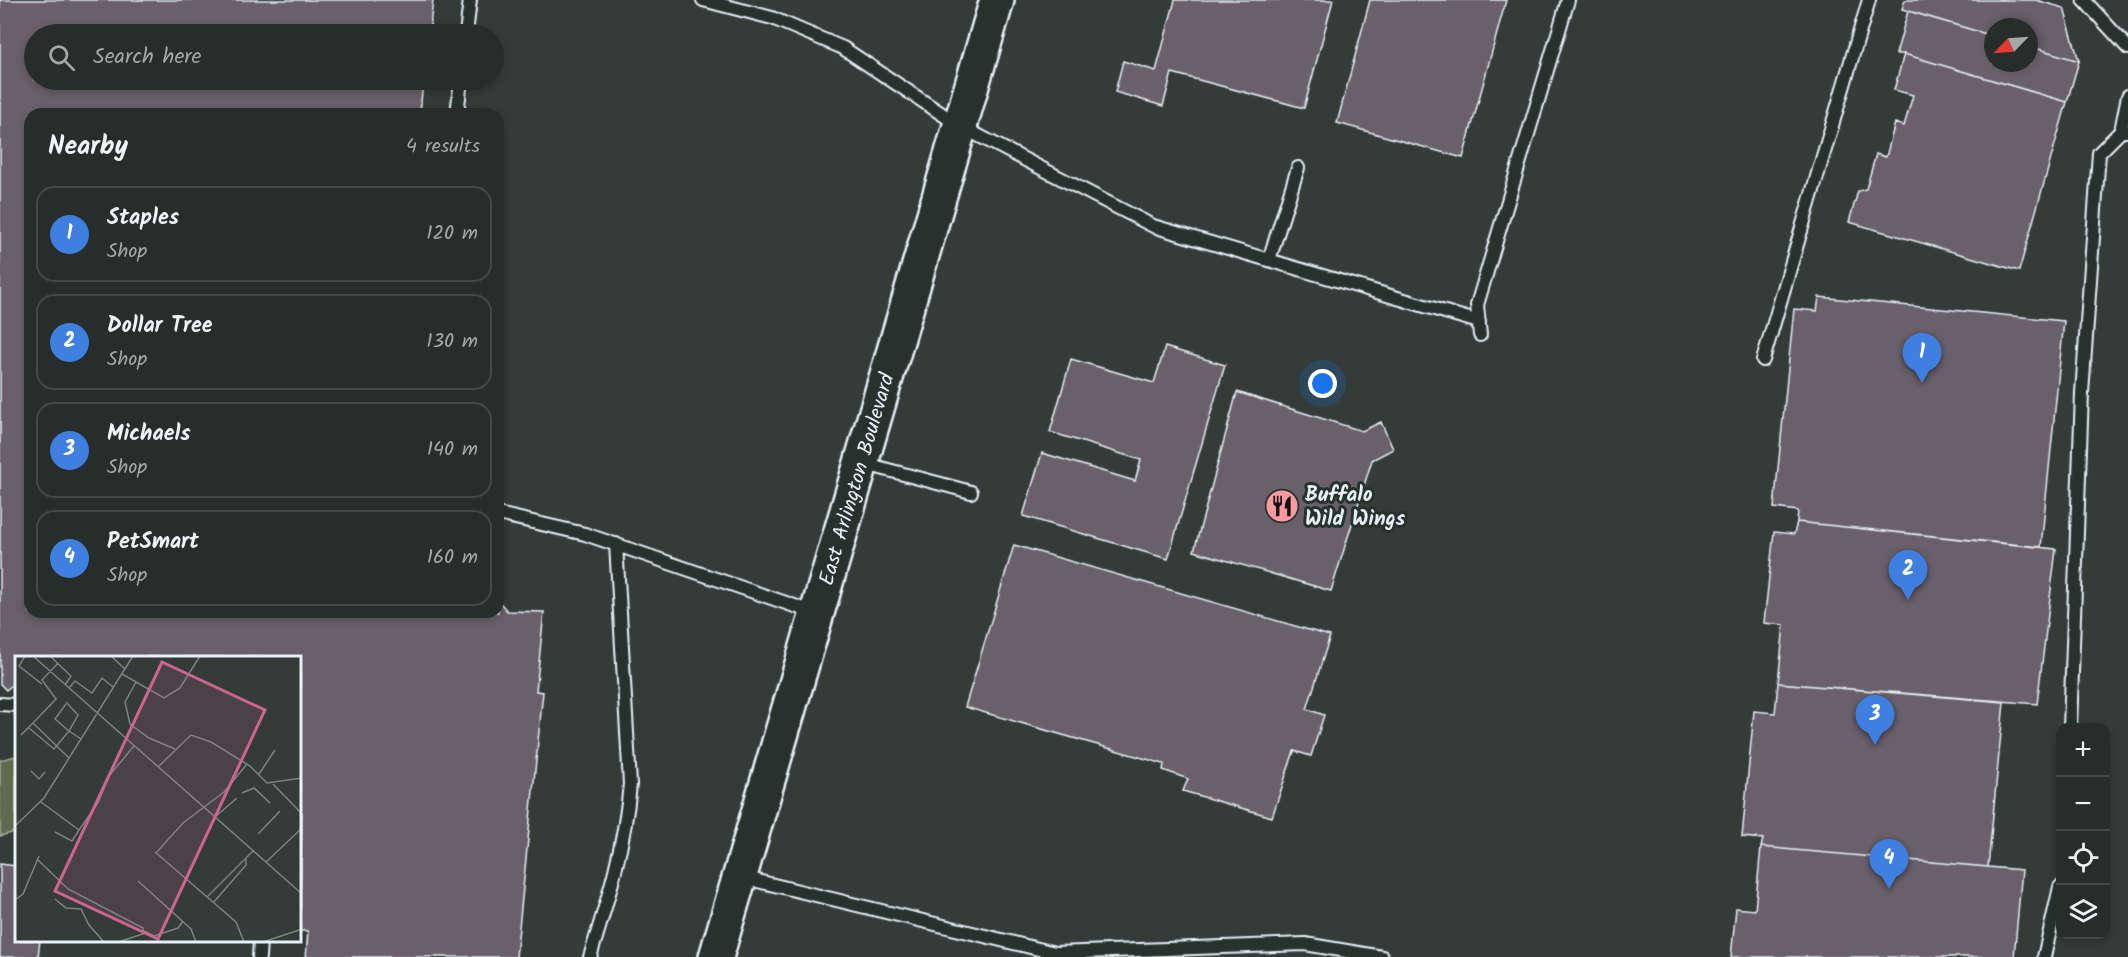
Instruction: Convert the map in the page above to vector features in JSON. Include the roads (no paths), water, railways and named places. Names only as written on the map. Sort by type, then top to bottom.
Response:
[{"type":"main road","name":"East Arlington Boulevard","points":[[716,957],[995,0]]},
{"type":"lane","points":[[467,24],[470,0]]},
{"type":"lane","points":[[703,0],[772,18],[843,48],[960,126],[1153,226],[1479,322]]},
{"type":"lane","points":[[1480,335],[1477,305],[1568,0]]},
{"type":"lane","points":[[1763,360],[1869,0]]},
{"type":"lane","points":[[2084,0],[2128,48]]},
{"type":"lane","points":[[458,108],[460,90]]},
{"type":"lane","points":[[2070,723],[2082,393],[2099,153],[2124,131],[2128,96]]},
{"type":"lane","points":[[1269,260],[1298,168]]},
{"type":"lane","points":[[861,462],[971,492]]},
{"type":"lane","points":[[504,515],[585,534],[816,613]]},
{"type":"lane","points":[[590,957],[618,866],[627,822],[630,784],[616,544]]},
{"type":"lane","points":[[0,704],[15,705]]},
{"type":"lane","points":[[740,876],[1055,954],[1305,944],[1382,957]]},
{"type":"lane","points":[[2044,957],[2056,908]]},
{"type":"lane","points":[[259,957],[260,942]]},
{"type":"place","name":"Staples","points":[[1922,383]]},
{"type":"place","name":"Buffalo Wild Wings","points":[[1282,506]]},
{"type":"place","name":"Dollar Tree","points":[[1908,600]]},
{"type":"place","name":"Michaels","points":[[1875,745]]},
{"type":"place","name":"PetSmart","points":[[1889,889]]}]
